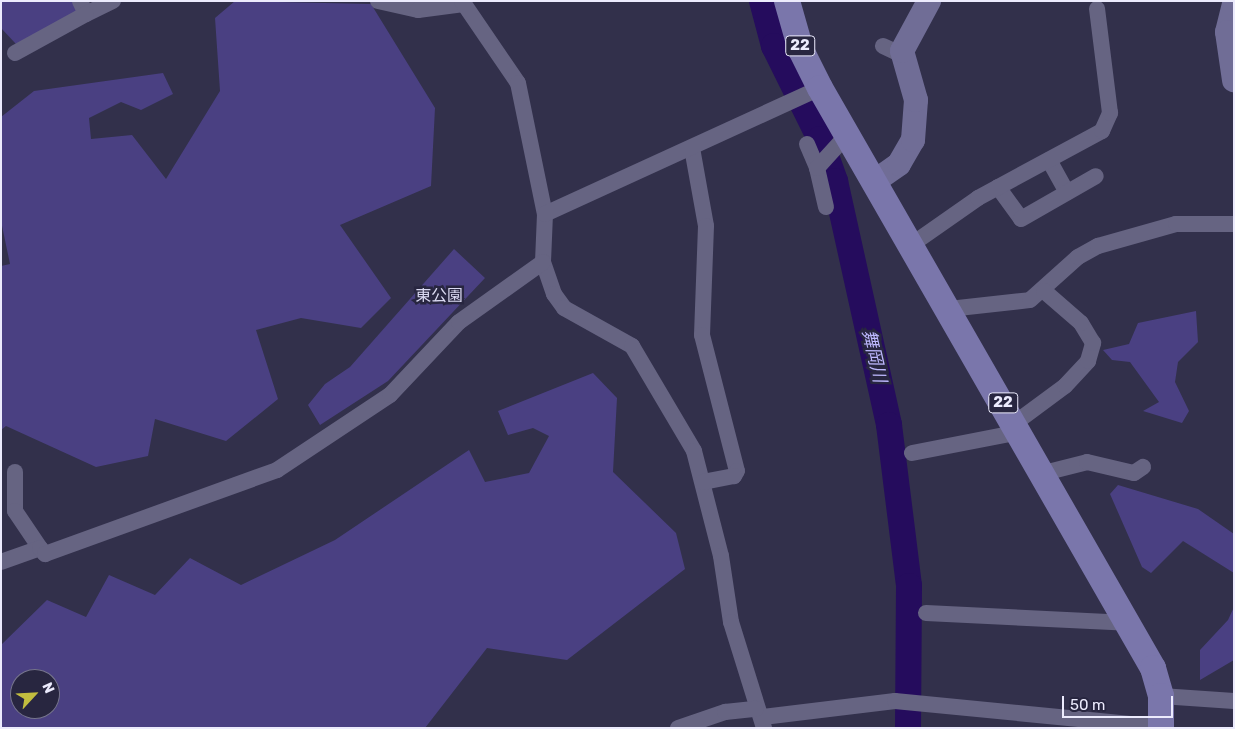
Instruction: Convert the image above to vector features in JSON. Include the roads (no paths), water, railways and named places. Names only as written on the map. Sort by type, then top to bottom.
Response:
[{"type":"main road","name":"22","points":[[788,1],[801,50],[815,91],[842,140],[874,181],[911,244],[1153,668],[1161,696],[1161,728]]},
{"type":"street","points":[[15,53],[83,8],[113,1]]},
{"type":"street","points":[[378,1],[418,10],[463,3],[518,83],[545,214],[543,262],[554,294],[564,308],[632,346],[684,430],[704,482],[731,622],[761,718]]},
{"type":"street","points":[[874,181],[899,164],[913,140],[916,100],[893,50],[905,40],[929,1]]},
{"type":"street","points":[[1234,4],[1227,32],[1234,80]]},
{"type":"street","points":[[911,244],[998,187],[1102,131],[1110,113],[1097,9]]},
{"type":"street","points":[[545,214],[815,91]]},
{"type":"street","points":[[819,166],[842,140]]},
{"type":"street","points":[[806,144],[819,166],[826,208]]},
{"type":"street","points":[[692,148],[706,226],[702,335],[737,471],[734,476],[704,482]]},
{"type":"street","points":[[1049,160],[1068,192]]},
{"type":"street","points":[[998,187],[1021,219],[1096,176]]},
{"type":"street","points":[[949,309],[1016,304],[1044,291],[1078,257],[1098,246],[1176,224],[1234,224]]},
{"type":"street","points":[[15,472],[15,511],[45,554],[277,470],[390,395],[459,322],[543,262]]},
{"type":"street","points":[[912,453],[1017,427],[1065,386],[1088,361],[1093,344],[1081,323],[1044,291]]},
{"type":"street","points":[[1044,474],[1087,462],[1134,473],[1143,467]]},
{"type":"street","points":[[1,562],[40,548]]},
{"type":"street","points":[[926,613],[1128,623]]},
{"type":"street","points":[[1161,696],[1234,701]]},
{"type":"street","points":[[678,728],[725,712],[761,718],[900,701],[1161,728]]},
{"type":"waterway","name":"舞岡川","points":[[762,1],[774,46],[820,139],[835,181],[889,425],[909,586],[908,728]]},
{"type":"park label","name":"東公園","points":[[439,296]]}]
